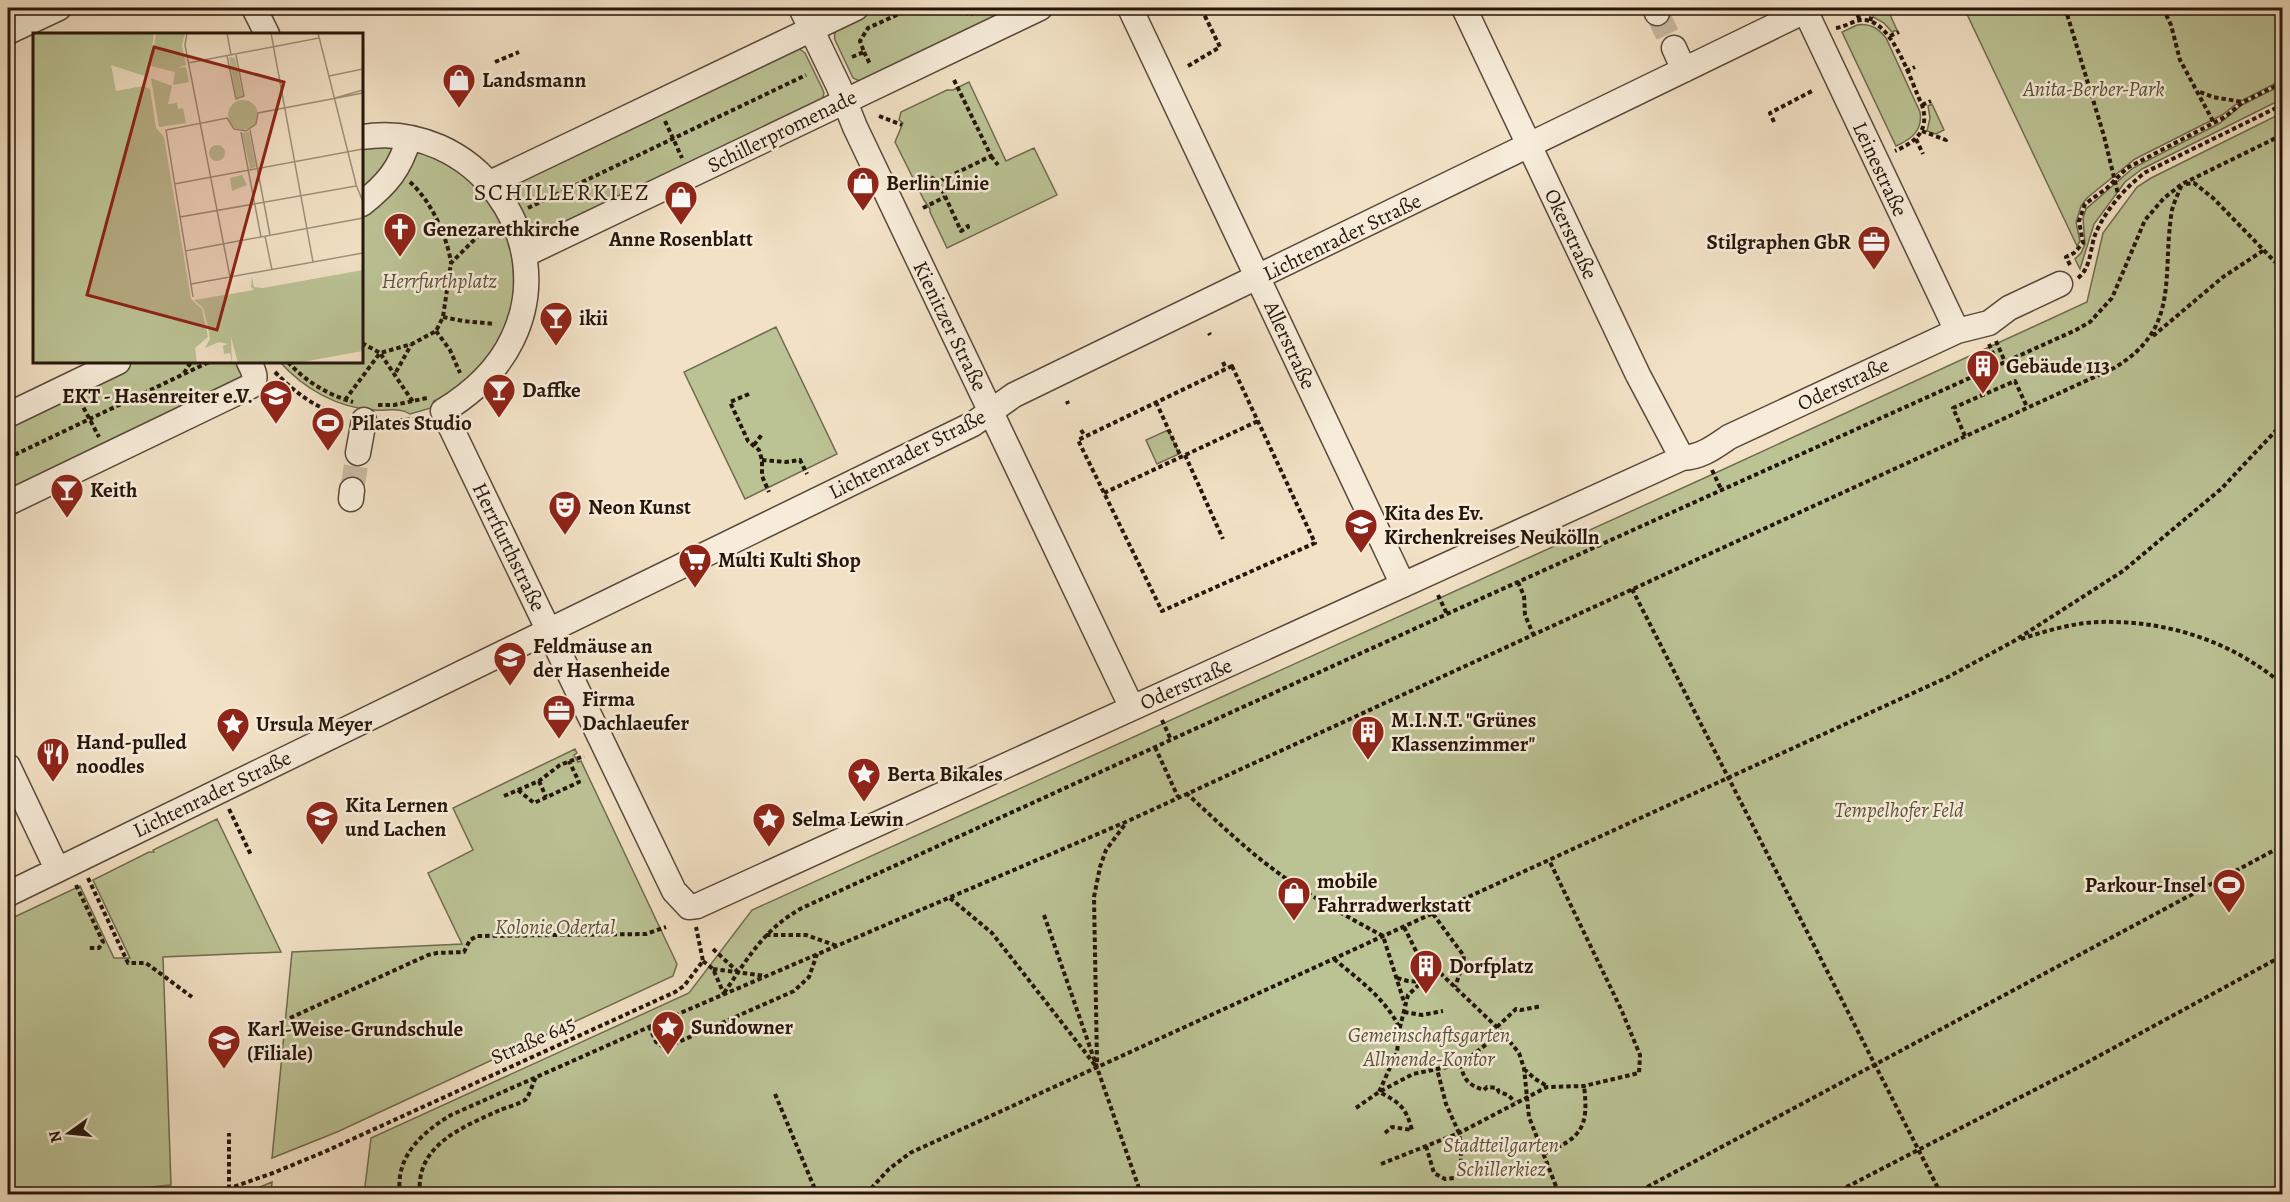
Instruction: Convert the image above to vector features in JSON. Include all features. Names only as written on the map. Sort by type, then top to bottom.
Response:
[{"type":"street","points":[[8,32],[59,8]]},
{"type":"street","points":[[254,8],[266,33]]},
{"type":"street","points":[[490,183],[806,18],[856,8]]},
{"type":"street","name":"Schillerpromenade","points":[[524,255],[1040,8]]},
{"type":"street","name":"Allerstraße","points":[[1130,8],[1403,585]]},
{"type":"street","name":"Okerstraße","points":[[1464,8],[1638,375],[1682,458]]},
{"type":"street","name":"Lichtenrader Straße","points":[[8,894],[67,877],[549,630],[973,424],[1014,395],[1529,146],[1805,9]]},
{"type":"street","name":"Leinestraße","points":[[1805,9],[1957,332]]},
{"type":"street","name":"Kienitzer Straße","points":[[806,18],[990,412],[1132,708]]},
{"type":"street","points":[[1674,48],[1684,70]]},
{"type":"street","points":[[363,137],[380,135],[410,138],[457,156],[490,183],[512,216],[524,255],[526,276],[524,301],[513,339],[499,362],[483,381],[457,402],[440,402]]},
{"type":"street","points":[[363,203],[396,171],[410,138]]},
{"type":"street","name":"Oderstraße","points":[[689,907],[698,906],[1682,458],[1689,443],[1702,437],[1729,437],[1957,332],[1989,323],[2009,308],[2060,284]]},
{"type":"street","points":[[8,415],[116,363]]},
{"type":"street","points":[[8,503],[251,386],[255,376],[249,363]]},
{"type":"street","name":"Herrfurthstraße","points":[[440,402],[674,891],[689,907]]},
{"type":"street","points":[[358,453],[365,409]]},
{"type":"street","points":[[8,766],[67,877]]},
{"type":"path","points":[[870,64],[860,41],[868,27],[912,8]]},
{"type":"path","points":[[958,8],[970,15],[978,11]]},
{"type":"path","points":[[1188,66],[1220,47],[1201,8]]},
{"type":"path","points":[[1854,8],[1860,20]]},
{"type":"path","points":[[1870,21],[1874,8]]},
{"type":"path","points":[[2062,8],[2067,15],[2116,179],[2119,198]]},
{"type":"path","points":[[2067,15],[2070,8]]},
{"type":"path","points":[[2163,8],[2172,25],[2180,60],[2199,91],[2214,123]]},
{"type":"path","points":[[1836,28],[1860,20],[1870,21],[1881,26],[1890,36],[1922,105],[1925,117],[1922,131],[1916,139],[1894,151]]},
{"type":"path","points":[[1890,36],[1899,32]]},
{"type":"path","points":[[495,62],[519,52]]},
{"type":"path","points":[[852,57],[864,52]]},
{"type":"path","points":[[1906,71],[1915,67]]},
{"type":"path","points":[[527,208],[806,75]]},
{"type":"path","points":[[954,80],[991,156],[998,165]]},
{"type":"path","points":[[2066,257],[2074,254],[2083,243],[2079,220],[2085,204],[2134,163],[2214,123],[2233,112],[2243,102],[2283,83]]},
{"type":"path","points":[[1774,122],[1770,113],[1812,91]]},
{"type":"path","points":[[2199,91],[2213,97],[2243,102]]},
{"type":"path","points":[[1922,105],[1931,101]]},
{"type":"path","points":[[2060,284],[2077,279],[2085,271],[2098,228],[2136,179],[2283,105]]},
{"type":"path","points":[[879,116],[902,125]]},
{"type":"path","points":[[664,118],[683,159]]},
{"type":"path","points":[[1922,131],[1946,140],[1948,138]]},
{"type":"path","points":[[724,994],[765,935],[779,922],[802,908],[2090,322],[2112,298],[2145,220],[2164,198],[2182,184],[2283,135]]},
{"type":"path","points":[[1916,139],[1923,154]]},
{"type":"path","points":[[939,183],[991,156]]},
{"type":"path","points":[[345,399],[380,353],[412,344],[436,331],[443,317],[451,263],[445,237],[415,186],[396,171]]},
{"type":"path","points":[[931,177],[939,183],[961,231],[968,227],[967,224]]},
{"type":"path","points":[[2182,184],[2194,183],[2213,198],[2283,269]]},
{"type":"path","points":[[2150,338],[2157,327],[2165,298],[2173,209],[2182,184]]},
{"type":"path","points":[[923,208],[945,197]]},
{"type":"path","points":[[492,216],[500,228]]},
{"type":"path","points":[[451,263],[478,236],[497,223]]},
{"type":"path","points":[[400,1194],[400,1173],[406,1157],[418,1138],[431,1126],[451,1115],[649,1026],[1128,820],[2114,368],[2129,359],[2150,338],[2223,277],[2264,250]]},
{"type":"path","points":[[443,317],[501,325]]},
{"type":"path","points":[[436,331],[450,350],[462,380],[466,375]]},
{"type":"path","points":[[363,344],[380,353],[396,373],[413,402]]},
{"type":"path","points":[[396,373],[412,344]]},
{"type":"path","points":[[1222,362],[1226,369]]},
{"type":"path","points":[[183,374],[190,363]]},
{"type":"path","points":[[8,458],[207,363]]},
{"type":"path","points":[[289,363],[311,383],[365,409],[413,402],[440,402]]},
{"type":"path","points":[[1232,366],[1315,543],[1162,611],[1078,440],[1226,369],[1232,366]]},
{"type":"path","points":[[274,370],[292,388]]},
{"type":"path","points":[[1975,376],[1983,395]]},
{"type":"path","points":[[1965,436],[1953,408],[2015,381],[2027,407]]},
{"type":"path","points":[[749,394],[730,402],[748,441],[759,450],[762,460],[762,476],[769,492]]},
{"type":"path","points":[[80,399],[99,439]]},
{"type":"path","points":[[1156,402],[1223,539]]},
{"type":"path","points":[[1104,493],[1258,421]]},
{"type":"path","points":[[866,1194],[889,1169],[910,1153],[1948,677],[2014,641],[2123,571],[2221,489],[2283,424]]},
{"type":"path","points":[[1081,430],[1085,436]]},
{"type":"path","points":[[754,445],[763,433]]},
{"type":"path","points":[[762,460],[786,462],[800,460],[807,474]]},
{"type":"path","points":[[1518,582],[1524,596],[1525,615],[1533,634]]},
{"type":"path","points":[[1632,588],[1941,1194]]},
{"type":"path","points":[[1438,595],[1447,614]]},
{"type":"path","points":[[2014,641],[2052,629],[2097,622],[2157,624],[2209,639],[2266,670],[2283,684]]},
{"type":"path","points":[[1162,720],[1171,740]]},
{"type":"path","points":[[1155,747],[1178,797]]},
{"type":"path","points":[[504,796],[538,781],[553,768],[584,756]]},
{"type":"path","points":[[518,790],[534,803],[579,782],[569,761]]},
{"type":"path","points":[[538,781],[546,797]]},
{"type":"path","points":[[1186,793],[1241,844],[1275,871],[1346,916],[1383,936],[1405,1005]]},
{"type":"path","points":[[229,809],[251,855]]},
{"type":"path","points":[[1097,1068],[1095,890],[1106,850],[1128,820]]},
{"type":"path","points":[[1634,1194],[2283,846]]},
{"type":"path","points":[[1381,1164],[1459,1133],[1527,1095],[1547,1087],[1584,1086],[1639,1073],[1640,1054],[1621,1009],[1549,860]]},
{"type":"path","points":[[67,877],[103,942],[99,948],[89,948]]},
{"type":"path","points":[[88,878],[128,963],[146,963],[192,997]]},
{"type":"path","points":[[950,898],[992,933],[1097,1068]]},
{"type":"path","points":[[689,907],[696,925],[703,961],[713,969],[724,994]]},
{"type":"path","points":[[1433,914],[1464,956],[1464,964],[1455,987]]},
{"type":"path","points":[[1044,915],[1141,1194]]},
{"type":"path","points":[[290,1018],[428,955],[464,952],[470,940],[477,936],[646,934],[666,927]]},
{"type":"path","points":[[1404,927],[1419,957],[1436,969],[1497,1027],[1519,1053],[1524,1068],[1529,1117],[1559,1194]]},
{"type":"path","points":[[765,935],[806,935],[837,946]]},
{"type":"path","points":[[713,949],[739,972]]},
{"type":"path","points":[[649,1026],[656,1042],[665,1048],[687,1040],[794,991],[809,977],[817,954]]},
{"type":"path","points":[[1833,1194],[2075,1069],[2283,956]]},
{"type":"path","points":[[1334,959],[1371,990],[1392,1012],[1400,1027]]},
{"type":"path","name":"Straße 645","points":[[213,1194],[324,1152],[669,995],[684,986],[703,961]]},
{"type":"path","points":[[713,969],[766,976]]},
{"type":"path","points":[[1379,1092],[1397,1052],[1408,995],[1436,969]]},
{"type":"path","points":[[1397,978],[1423,982]]},
{"type":"path","points":[[1497,1027],[1516,1009],[1542,1006]]},
{"type":"path","points":[[1404,1012],[1422,1015],[1443,1011]]},
{"type":"path","points":[[1356,1108],[1379,1092],[1413,1074],[1461,1064],[1502,1032]]},
{"type":"path","points":[[1461,1064],[1462,1077],[1467,1082],[1484,1090],[1497,1088],[1499,1092],[1508,1095],[1515,1102]]},
{"type":"path","points":[[1524,1068],[1547,1087]]},
{"type":"path","points":[[1426,1146],[1434,1173],[1445,1179],[1454,1178],[1461,1172],[1459,1133],[1446,1104],[1437,1069]]},
{"type":"path","points":[[420,1194],[421,1172],[442,1141],[460,1129],[525,1099],[536,1077]]},
{"type":"path","points":[[1542,1154],[1571,1139],[1582,1129],[1587,1106],[1584,1086]]},
{"type":"path","points":[[1379,1092],[1399,1103],[1405,1110],[1412,1130],[1392,1126],[1385,1133]]},
{"type":"path","points":[[776,1094],[817,1194]]},
{"type":"path","points":[[229,1132],[229,1189]]},
{"type":"green space","points":[[871,8],[1024,8],[864,83],[853,78],[835,40],[835,33],[846,19]]},
{"type":"green space","points":[[1877,8],[1887,8],[1897,30],[1892,32],[1884,23],[1873,17]]},
{"type":"green space","name":"Anita-Berber-Park","points":[[1964,8],[2282,8],[2282,80],[2239,102],[2222,115],[2135,159],[2087,198],[2081,206],[2076,222],[2080,241],[2077,246]]},
{"type":"green space","points":[[1857,25],[1873,27],[1886,38],[1920,112],[1918,129],[1907,140],[1896,146],[1842,32]]},
{"type":"green space","points":[[797,47],[805,53],[822,88],[824,93],[822,101],[535,240],[509,185]]},
{"type":"green space","points":[[969,82],[1006,161],[1034,148],[1057,195],[947,248],[930,209],[895,142],[903,123],[899,120],[901,112]]},
{"type":"green space","points":[[2282,85],[2282,99],[2142,169],[2125,182],[2094,224],[2080,269],[2075,259],[2085,244],[2083,218],[2086,209],[2133,168],[2220,123],[2242,105]]},
{"type":"green space","points":[[1932,104],[1944,130],[1936,134],[1927,131],[1930,118],[1928,106]]},
{"type":"green space","name":"Tempelhofer Feld","points":[[2282,113],[2282,1194],[364,1194],[371,1138],[689,993],[752,910],[2087,302],[2103,233],[2137,187]]},
{"type":"green space","name":"Herrfurthplatz","points":[[380,146],[427,153],[490,191],[513,252],[514,299],[498,345],[476,373],[434,401],[431,408],[410,414],[397,410],[361,408],[335,401],[311,389],[281,363],[363,363],[363,148]]},
{"type":"green space","points":[[776,327],[837,454],[745,499],[684,372]]},
{"type":"green space","points":[[131,363],[238,363],[245,377],[8,496],[8,422]]},
{"type":"green space","points":[[1168,430],[1179,454],[1157,464],[1146,440]]},
{"type":"green space","name":"Kolonie Odertal","points":[[575,749],[577,753],[574,755],[578,762],[581,761],[677,964],[673,976],[337,1132],[272,1158],[292,952],[462,944],[428,873],[473,850],[453,808]]},
{"type":"green space","points":[[217,819],[281,952],[163,957],[171,1185],[78,1194],[8,1194],[8,920],[80,886],[114,958],[130,958],[93,880],[149,852],[154,852],[153,850]]},
{"type":"green space","points":[[272,1182],[271,1194],[243,1194]]},
{"type":"tunnel","points":[[1657,13],[1674,48]]},
{"type":"tunnel","points":[[352,490],[358,453]]},
{"type":"place","name":"Landsmann","points":[[459,109]]},
{"type":"place","name":"Berlin Linie","points":[[863,212]]},
{"type":"place","name":"Anne Rosenblatt","points":[[681,226]]},
{"type":"place","name":"Genezarethkirche","points":[[400,258]]},
{"type":"place","name":"Stilgraphen GbR","points":[[1874,271]]},
{"type":"place","name":"ikii","points":[[556,347]]},
{"type":"place","name":"Gebäude 113","points":[[1983,395]]},
{"type":"place","name":"Daffke","points":[[499,419]]},
{"type":"place","name":"EKT - Hasenreiter e.V.","points":[[276,425]]},
{"type":"place","name":"Pilates Studio","points":[[328,452]]},
{"type":"place","name":"Keith","points":[[67,519]]},
{"type":"place","name":"Neon Kunst","points":[[565,536]]},
{"type":"place","name":"Kita des Ev. Kirchenkreises Neukölln","points":[[1361,554]]},
{"type":"place","name":"Multi Kulti Shop","points":[[695,589]]},
{"type":"place","name":"Feldmäuse an der Hasenheide","points":[[510,687]]},
{"type":"place","name":"Firma Dachlaeufer","points":[[559,740]]},
{"type":"place","name":"Ursula Meyer","points":[[233,753]]},
{"type":"place","name":"M.I.N.T. \"Grünes Klassenzimmer\"","points":[[1368,761]]},
{"type":"place","name":"Hand-pulled noodles","points":[[53,783]]},
{"type":"place","name":"Berta Bikales","points":[[864,803]]},
{"type":"place","name":"Kita Lernen und Lachen","points":[[322,846]]},
{"type":"place","name":"Selma Lewin","points":[[769,848]]},
{"type":"place","name":"Parkour-Insel","points":[[2229,914]]},
{"type":"place","name":"mobile Fahrradwerkstatt","points":[[1294,922]]},
{"type":"place","name":"Dorfplatz","points":[[1426,995]]},
{"type":"place","name":"Sundowner","points":[[668,1056]]},
{"type":"place","name":"Karl-Weise-Grundschule (Filiale)","points":[[224,1070]]},
{"type":"district","name":"SCHILLERKIEZ","points":[[562,192]]},
{"type":"park label","name":"Gemeinschaftsgarten Allmende-Kontor","points":[[1429,1047]]},
{"type":"park label","name":"Stadtteilgarten Schillerkiez","points":[[1501,1157]]}]
